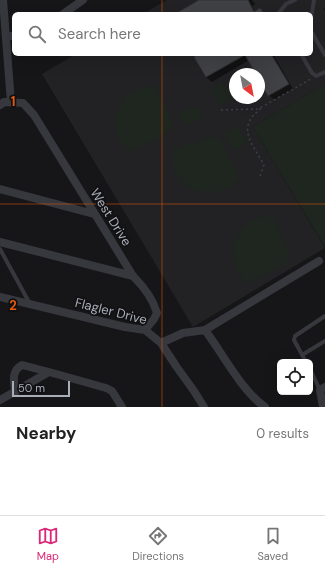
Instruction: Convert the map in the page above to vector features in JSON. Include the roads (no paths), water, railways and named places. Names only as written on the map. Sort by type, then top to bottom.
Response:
[{"type":"street","points":[[0,105],[4,102],[11,102],[10,36],[3,0]]},
{"type":"street","points":[[66,12],[83,0]]},
{"type":"street","name":"West Drive","points":[[11,102],[23,103],[34,115],[133,276],[142,286],[155,307],[157,313],[145,330]]},
{"type":"street","points":[[0,188],[94,214]]},
{"type":"street","points":[[0,242],[133,276]]},
{"type":"street","points":[[161,344],[183,332],[205,330],[319,261]]},
{"type":"street","name":"Flagler Drive","points":[[0,297],[125,327],[145,330],[161,344],[204,407]]},
{"type":"street","points":[[205,330],[219,348],[249,394],[265,407]]},
{"type":"street","points":[[15,392],[14,374],[17,368],[22,365],[106,388],[112,391],[122,407]]},
{"type":"street","points":[[0,400],[49,372]]},
{"type":"street","points":[[323,388],[323,407]]},
{"type":"lane","points":[[284,0],[286,4]]},
{"type":"lane","points":[[280,12],[286,4],[295,0]]},
{"type":"lane","points":[[312,12],[314,0]]},
{"type":"lane","points":[[313,34],[325,55]]},
{"type":"lane","points":[[302,56],[312,73],[316,76],[325,72]]},
{"type":"lane","points":[[0,249],[30,304]]},
{"type":"lane","points":[[304,359],[294,340],[295,336],[325,316]]},
{"type":"lane","points":[[302,355],[325,341]]},
{"type":"lane","points":[[313,373],[323,388]]}]
